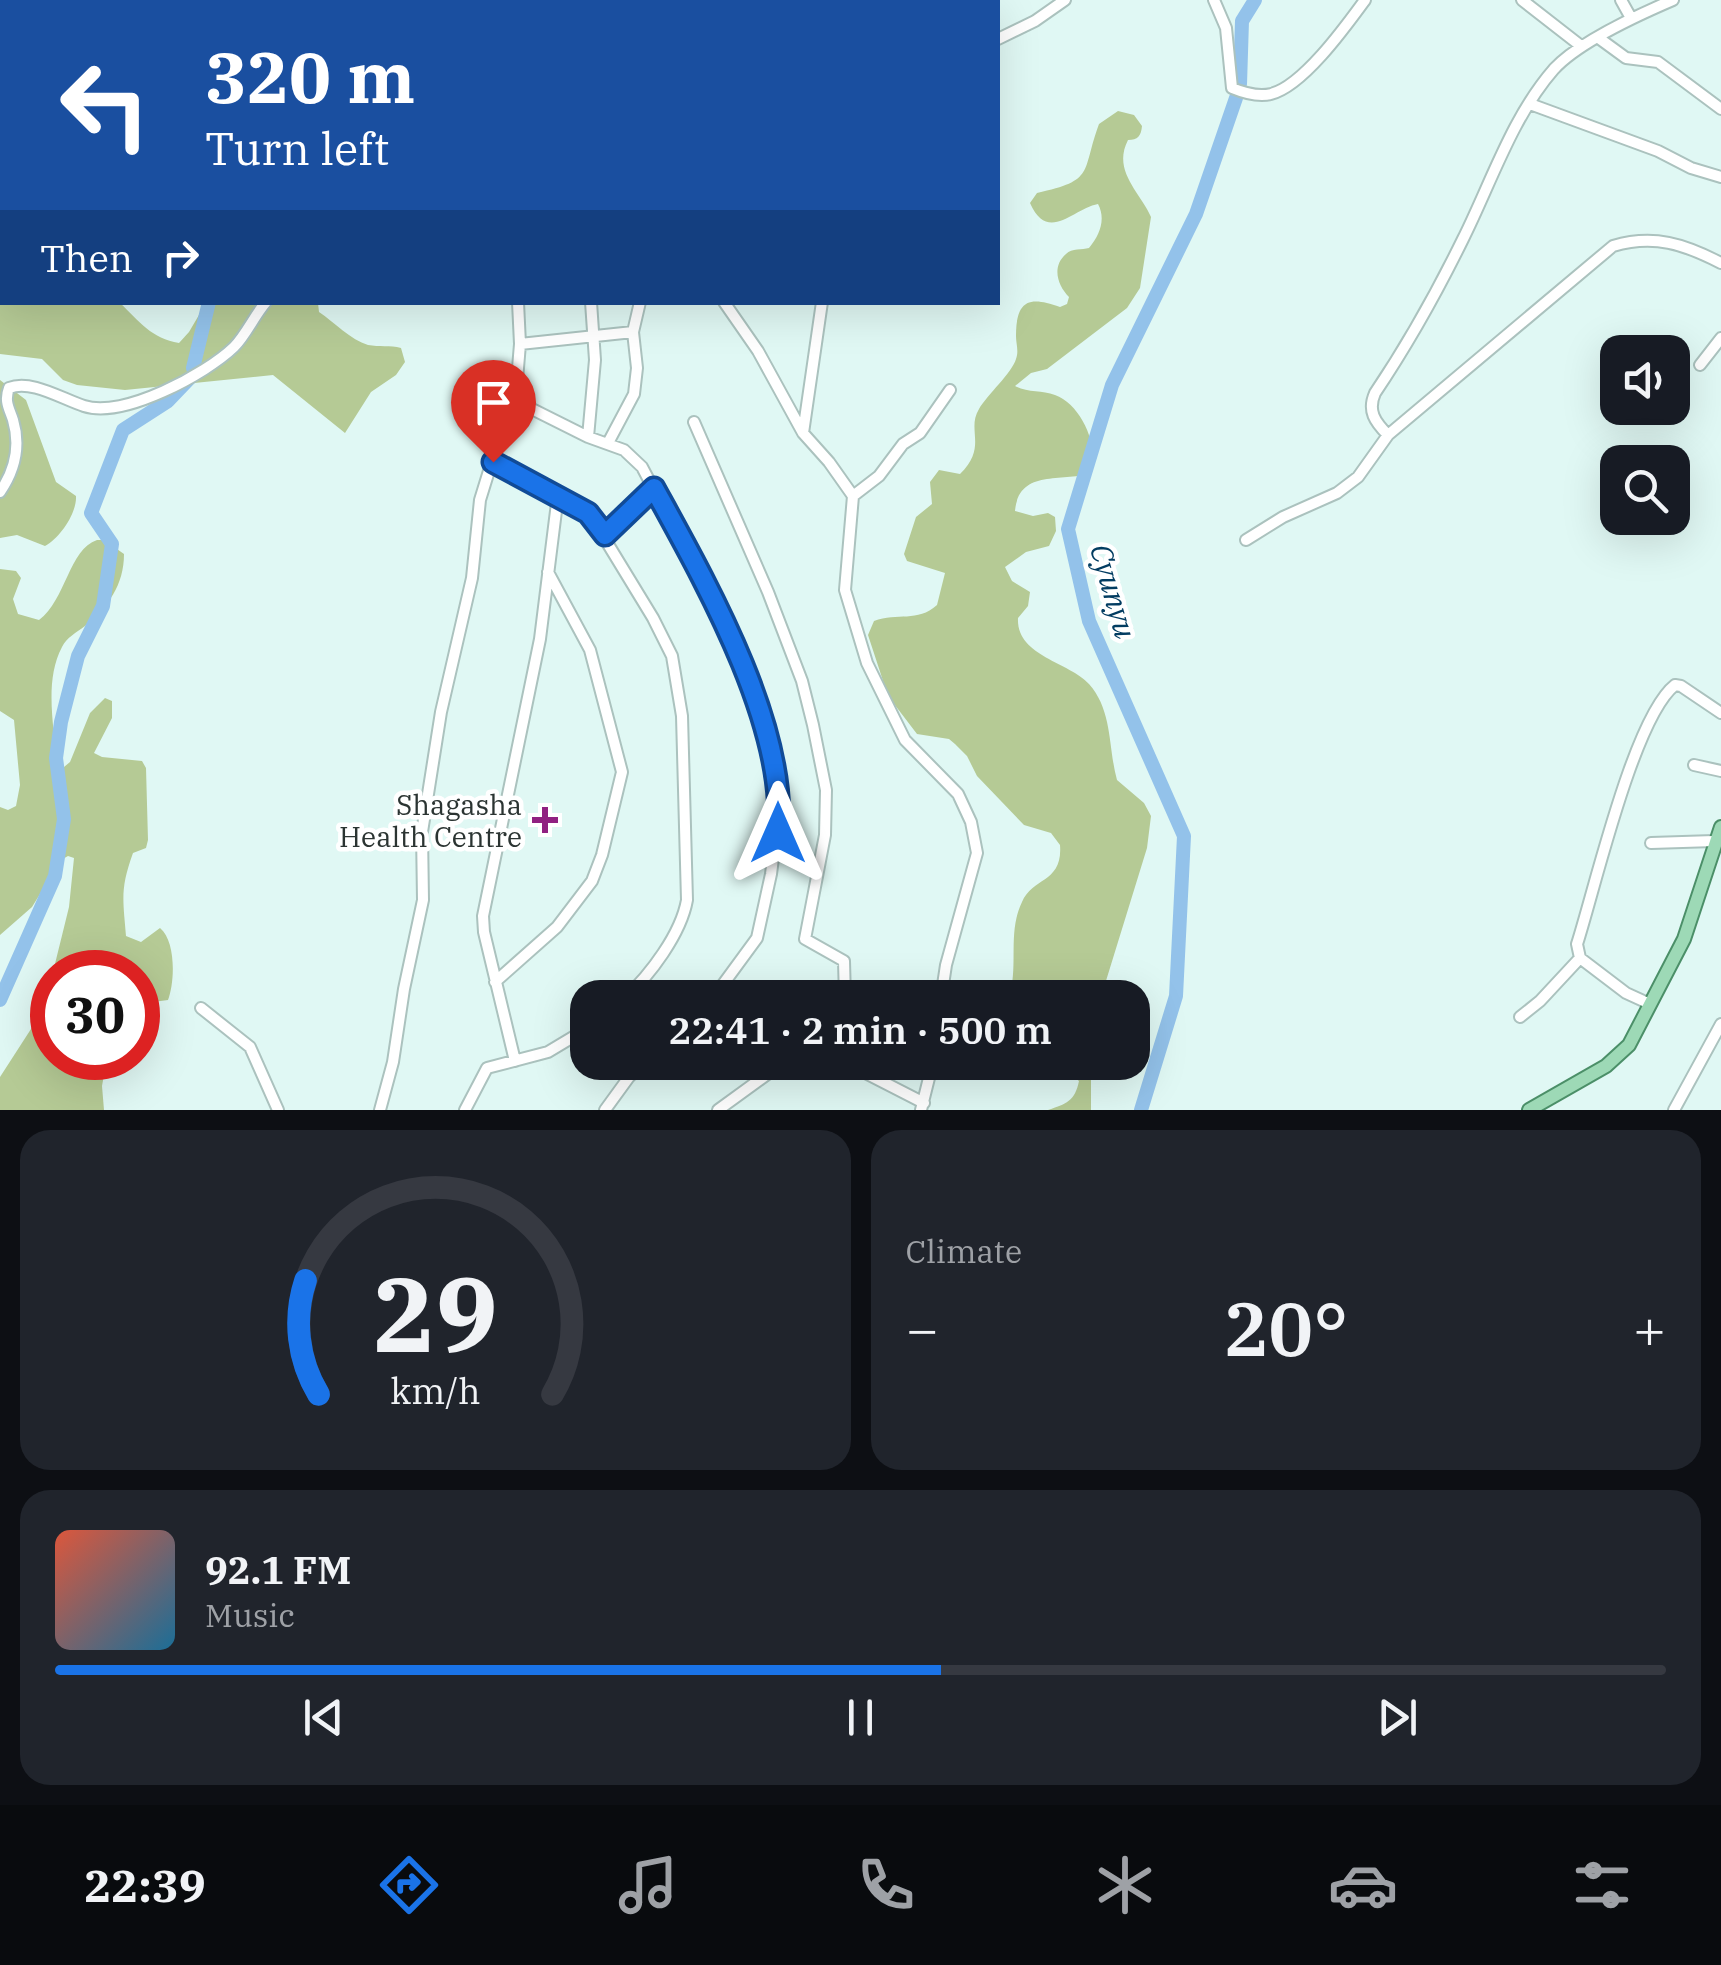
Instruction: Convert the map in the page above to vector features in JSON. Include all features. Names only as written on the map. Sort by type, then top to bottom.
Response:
[{"type":"main road","points":[[1529,1110],[1620,1056],[1684,939],[1721,828]]},
{"type":"street","points":[[1000,38],[1036,21],[1065,0]]},
{"type":"street","points":[[1214,0],[1226,28],[1232,88],[1262,95],[1280,91],[1328,50],[1365,0]]},
{"type":"street","points":[[1522,0],[1540,18],[1581,46]]},
{"type":"street","points":[[1621,0],[1631,18]]},
{"type":"street","points":[[1388,435],[1371,413],[1370,402],[1428,306],[1465,236],[1490,175],[1530,104],[1554,70],[1581,46],[1673,0]]},
{"type":"street","points":[[1600,39],[1626,58],[1658,62],[1721,108]]},
{"type":"street","points":[[1530,104],[1721,177]]},
{"type":"street","points":[[1246,540],[1283,517],[1337,493],[1358,477],[1388,435],[1613,246],[1631,240],[1662,240],[1692,248],[1721,263]]},
{"type":"street","points":[[0,492],[17,452],[6,402],[9,388],[35,388],[103,409],[151,396],[223,356],[237,344],[264,305]]},
{"type":"street","points":[[380,1110],[393,1062],[424,890],[422,832],[441,712],[472,578],[482,490],[512,400],[520,344],[518,305]]},
{"type":"street","points":[[588,437],[595,360],[591,305]]},
{"type":"street","points":[[608,443],[634,394],[637,368],[633,332],[639,305]]},
{"type":"street","points":[[726,305],[758,352],[803,433],[852,496],[845,590],[866,663],[906,740],[964,803],[978,847],[944,980]]},
{"type":"street","points":[[803,433],[822,305]]},
{"type":"street","points":[[520,344],[633,332]]},
{"type":"street","points":[[1700,365],[1721,338]]},
{"type":"street","points":[[852,496],[879,476],[903,444],[920,433],[950,390]]},
{"type":"street","points":[[512,400],[634,458],[654,488],[712,600],[757,702],[780,795],[774,860],[757,938],[726,980]]},
{"type":"street","points":[[694,422],[746,537],[802,681],[826,801],[824,845],[806,939],[844,962],[844,980]]},
{"type":"street","points":[[493,462],[588,513],[605,535],[672,656],[682,716],[685,913],[671,940],[639,980]]},
{"type":"street","points":[[605,535],[654,488]]},
{"type":"street","points":[[514,1061],[483,916],[540,639],[558,494]]},
{"type":"street","points":[[495,982],[557,927],[592,881],[602,856],[622,772],[586,638],[548,571]]},
{"type":"street","points":[[1650,1004],[1626,993],[1580,958],[1578,944],[1636,749],[1666,693],[1672,686],[1681,686],[1721,713]]},
{"type":"street","points":[[1694,765],[1721,771]]},
{"type":"street","points":[[1651,844],[1714,841]]},
{"type":"street","points":[[1520,1016],[1540,1001],[1580,958]]},
{"type":"street","points":[[201,1008],[250,1047],[278,1110]]},
{"type":"street","points":[[1674,1110],[1721,1024]]},
{"type":"street","points":[[465,1110],[486,1069],[548,1052],[570,1039]]},
{"type":"street","points":[[605,1110],[629,1080]]},
{"type":"street","points":[[718,1110],[759,1080]]},
{"type":"street","points":[[876,1080],[923,1106],[929,1080]]},
{"type":"green space","points":[[1118,111],[1134,115],[1142,126],[1138,137],[1128,140],[1123,162],[1129,181],[1151,217],[1140,288],[1127,308],[1047,369],[1031,373],[1015,386],[1055,395],[1073,407],[1086,427],[1093,462],[1092,472],[1034,482],[1025,488],[1015,511],[1033,516],[1048,513],[1055,517],[1056,531],[1049,546],[1026,552],[1005,567],[1012,581],[1030,592],[1028,606],[1018,618],[1025,641],[1080,676],[1097,695],[1106,718],[1117,780],[1144,803],[1151,816],[1147,848],[1106,980],[1012,980],[1014,938],[1022,902],[1057,866],[1060,845],[1051,833],[1024,825],[977,776],[967,756],[949,739],[917,734],[888,696],[868,635],[874,621],[915,616],[937,605],[945,573],[907,561],[904,554],[916,517],[932,504],[930,482],[939,470],[960,474],[973,455],[974,424],[979,409],[1016,359],[1017,324],[1022,308],[1033,302],[1060,307],[1067,304],[1069,297],[1059,282],[1057,270],[1068,252],[1089,248],[1096,238],[1102,215],[1098,204],[1053,222],[1037,215],[1030,203],[1037,193],[1078,178],[1087,164],[1099,124]]},
{"type":"green space","points":[[0,305],[122,305],[153,333],[179,343],[205,305],[318,305],[319,312],[355,339],[368,345],[401,348],[405,362],[396,375],[371,392],[345,433],[273,375],[125,390],[77,385],[63,380],[42,359],[0,354]]},
{"type":"green space","points":[[0,380],[26,400],[56,482],[76,496],[66,524],[45,546],[17,535],[0,538]]},
{"type":"green space","points":[[104,540],[124,554],[121,576],[101,611],[69,638],[56,660],[52,689],[57,763],[64,767],[70,762],[90,713],[105,698],[112,701],[112,718],[94,753],[142,761],[146,768],[148,840],[146,848],[133,853],[126,876],[126,936],[141,942],[160,928],[165,934],[173,973],[168,1000],[160,1001],[160,950],[58,950],[69,907],[74,858],[61,860],[32,907],[0,935],[0,807],[8,810],[16,806],[20,785],[14,720],[0,711],[0,569],[16,571],[21,578],[13,599],[18,614],[39,620],[56,600],[73,564],[88,545]]},
{"type":"green space","points":[[30,1031],[30,1080],[103,1080],[104,1110],[0,1110],[0,1077]]},
{"type":"green space","points":[[1091,1080],[1091,1110],[1048,1110],[1069,1101],[1079,1081]]},
{"type":"waterway","name":"Cyunyu","points":[[1240,84],[1242,21],[1255,0]]},
{"type":"waterway","name":"Cyunyu","points":[[1141,1110],[1176,996],[1184,836],[1089,621],[1068,529],[1112,385],[1196,214],[1236,98]]},
{"type":"waterway","points":[[193,368],[208,305]]},
{"type":"waterway","points":[[0,1000],[55,876],[64,819],[56,758],[61,722],[78,656],[103,606],[112,544],[91,513],[123,430],[168,401],[190,378]]},
{"type":"place","name":"Shagasha Health Centre","points":[[545,820]]},
{"type":"route","points":[[493,462],[588,513],[605,535],[654,488],[712,600],[757,702],[780,795],[778,833]]}]
